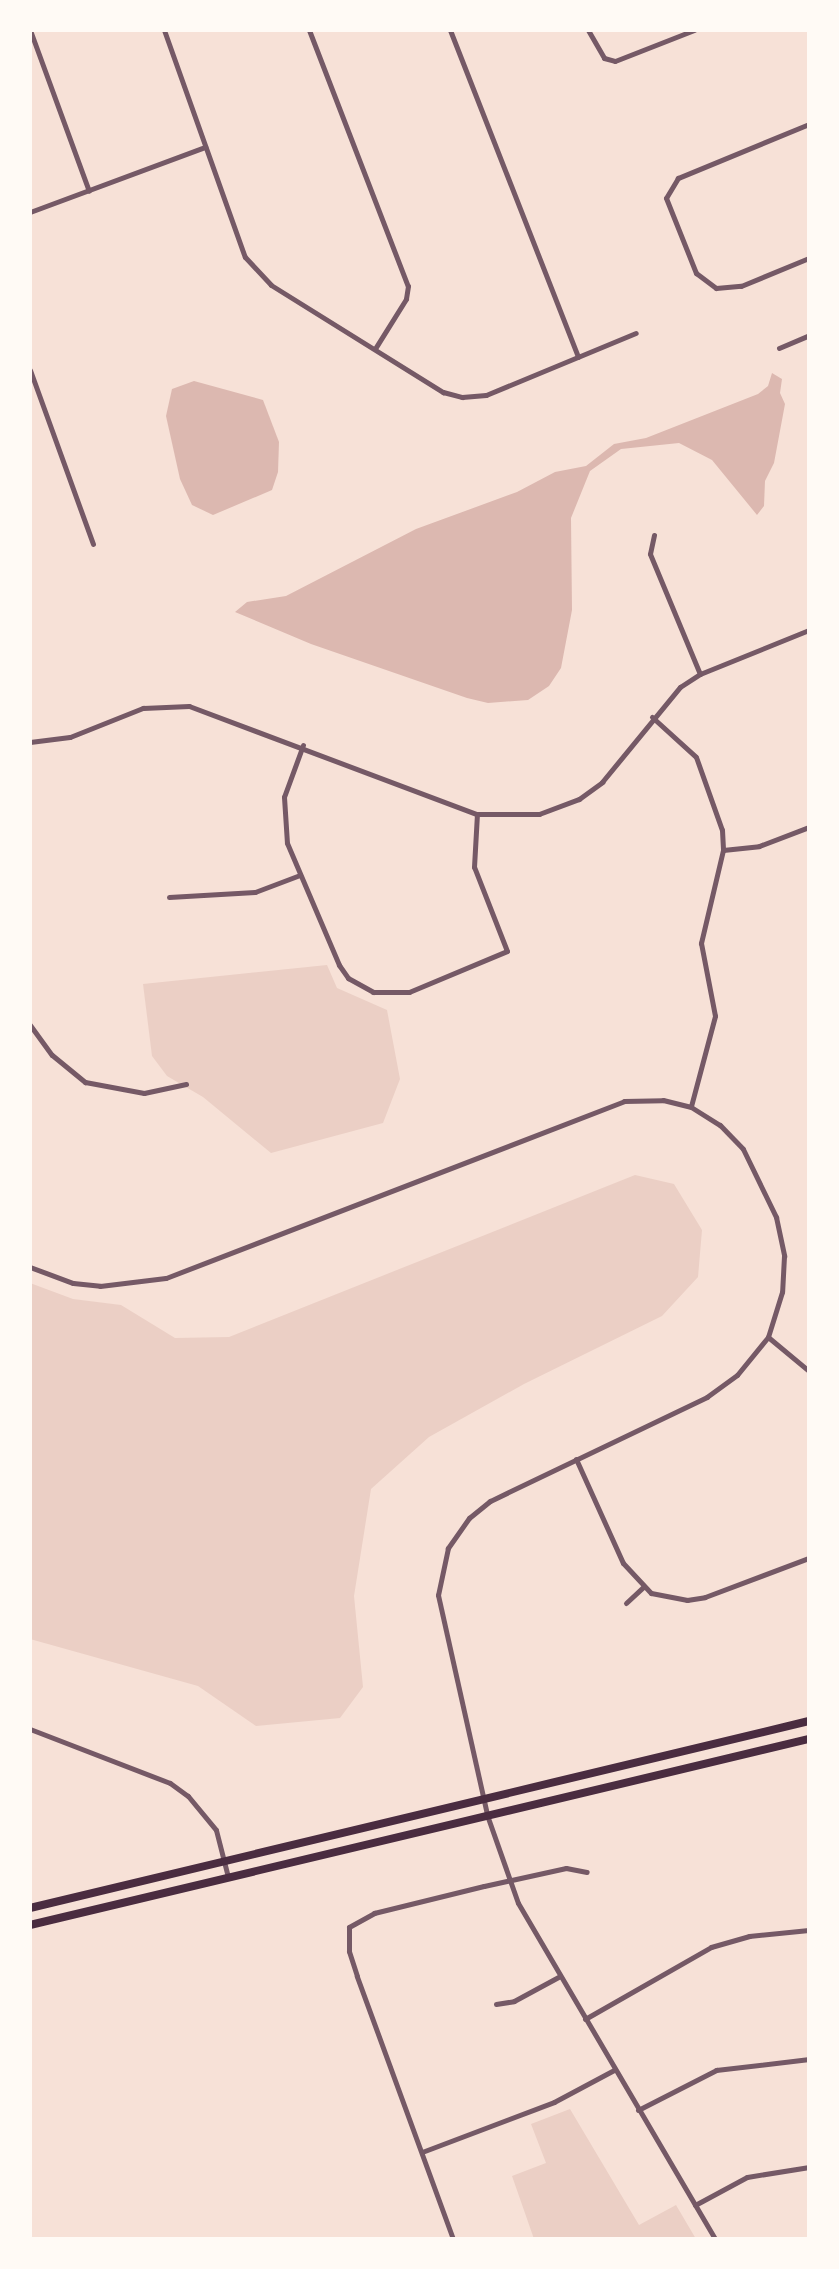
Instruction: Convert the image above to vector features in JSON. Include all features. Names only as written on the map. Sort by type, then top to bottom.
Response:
[{"type":"main road","points":[[30,1908],[809,1722]]},
{"type":"main road","points":[[30,1925],[809,1739]]},
{"type":"street","points":[[30,30],[88,191]]},
{"type":"street","points":[[164,30],[253,270],[443,392],[471,397],[636,333]]},
{"type":"street","points":[[309,30],[408,286],[406,300],[376,347]]},
{"type":"street","points":[[450,30],[578,358]]},
{"type":"street","points":[[588,30],[604,58],[615,62],[694,30]]},
{"type":"street","points":[[809,124],[678,178],[670,184],[666,198],[696,273],[710,286],[723,290],[741,286],[809,258]]},
{"type":"street","points":[[30,212],[205,147]]},
{"type":"street","points":[[779,348],[809,335]]},
{"type":"street","points":[[30,370],[93,544]]},
{"type":"street","points":[[654,536],[650,554],[700,674]]},
{"type":"street","points":[[30,742],[60,740],[130,712],[176,704],[208,710],[478,814],[539,814],[579,798],[617,766],[672,693],[700,674],[809,630]]},
{"type":"street","points":[[652,717],[696,757],[720,818],[723,850],[702,932],[714,1002],[712,1033],[690,1107]]},
{"type":"street","points":[[304,745],[282,810],[284,833],[348,978],[373,992],[408,992],[507,951],[474,867],[478,814]]},
{"type":"street","points":[[723,850],[759,846],[809,827]]},
{"type":"street","points":[[169,898],[255,892],[300,875]]},
{"type":"street","points":[[809,950],[809,970]]},
{"type":"street","points":[[30,1024],[52,1056],[85,1082],[144,1093],[186,1084]]},
{"type":"street","points":[[30,1267],[73,1283],[100,1286],[154,1282],[603,1106],[650,1099],[690,1107],[720,1124],[743,1149],[776,1218],[784,1280],[768,1337],[750,1362],[718,1390],[490,1501],[468,1518],[448,1548],[439,1608],[487,1816],[509,1882],[714,2239]]},
{"type":"street","points":[[768,1337],[809,1371]]},
{"type":"street","points":[[576,1459],[623,1563],[651,1593],[678,1599],[705,1597],[809,1558]]},
{"type":"street","points":[[626,1604],[644,1586]]},
{"type":"street","points":[[30,1729],[170,1783],[206,1813],[228,1877]]},
{"type":"street","points":[[453,2239],[357,1976],[349,1927],[385,1910],[566,1868],[587,1872]]},
{"type":"street","points":[[585,2019],[711,1947],[749,1936],[809,1930]]},
{"type":"street","points":[[496,2004],[514,2001],[560,1976]]},
{"type":"street","points":[[638,2110],[716,2070],[809,2059]]},
{"type":"street","points":[[422,2152],[554,2102],[614,2070]]},
{"type":"street","points":[[695,2205],[748,2177],[809,2167]]},
{"type":"shaded area","points":[[772,373],[782,379],[780,393],[785,404],[774,463],[765,481],[764,506],[757,515],[712,460],[679,443],[621,449],[590,471],[571,518],[572,610],[561,668],[549,686],[528,700],[488,703],[467,698],[311,644],[235,612],[247,602],[286,596],[416,529],[517,492],[555,472],[586,466],[614,444],[646,438],[758,394],[768,386]]},
{"type":"shaded area","points":[[194,381],[263,400],[279,442],[278,472],[272,490],[213,515],[192,505],[180,479],[166,416],[172,389]]},
{"type":"shaded area","points":[[327,965],[337,988],[387,1010],[400,1079],[383,1123],[271,1153],[203,1097],[167,1076],[152,1056],[143,984]]},
{"type":"shaded area","points":[[635,1175],[674,1184],[702,1230],[698,1277],[662,1316],[524,1384],[429,1437],[371,1489],[354,1596],[363,1687],[340,1718],[256,1726],[198,1686],[30,1639],[30,1283],[73,1299],[121,1305],[175,1338],[229,1337]]},
{"type":"shaded area","points":[[570,2109],[639,2225],[676,2205],[696,2239],[534,2239],[512,2176],[546,2163],[531,2124]]}]
